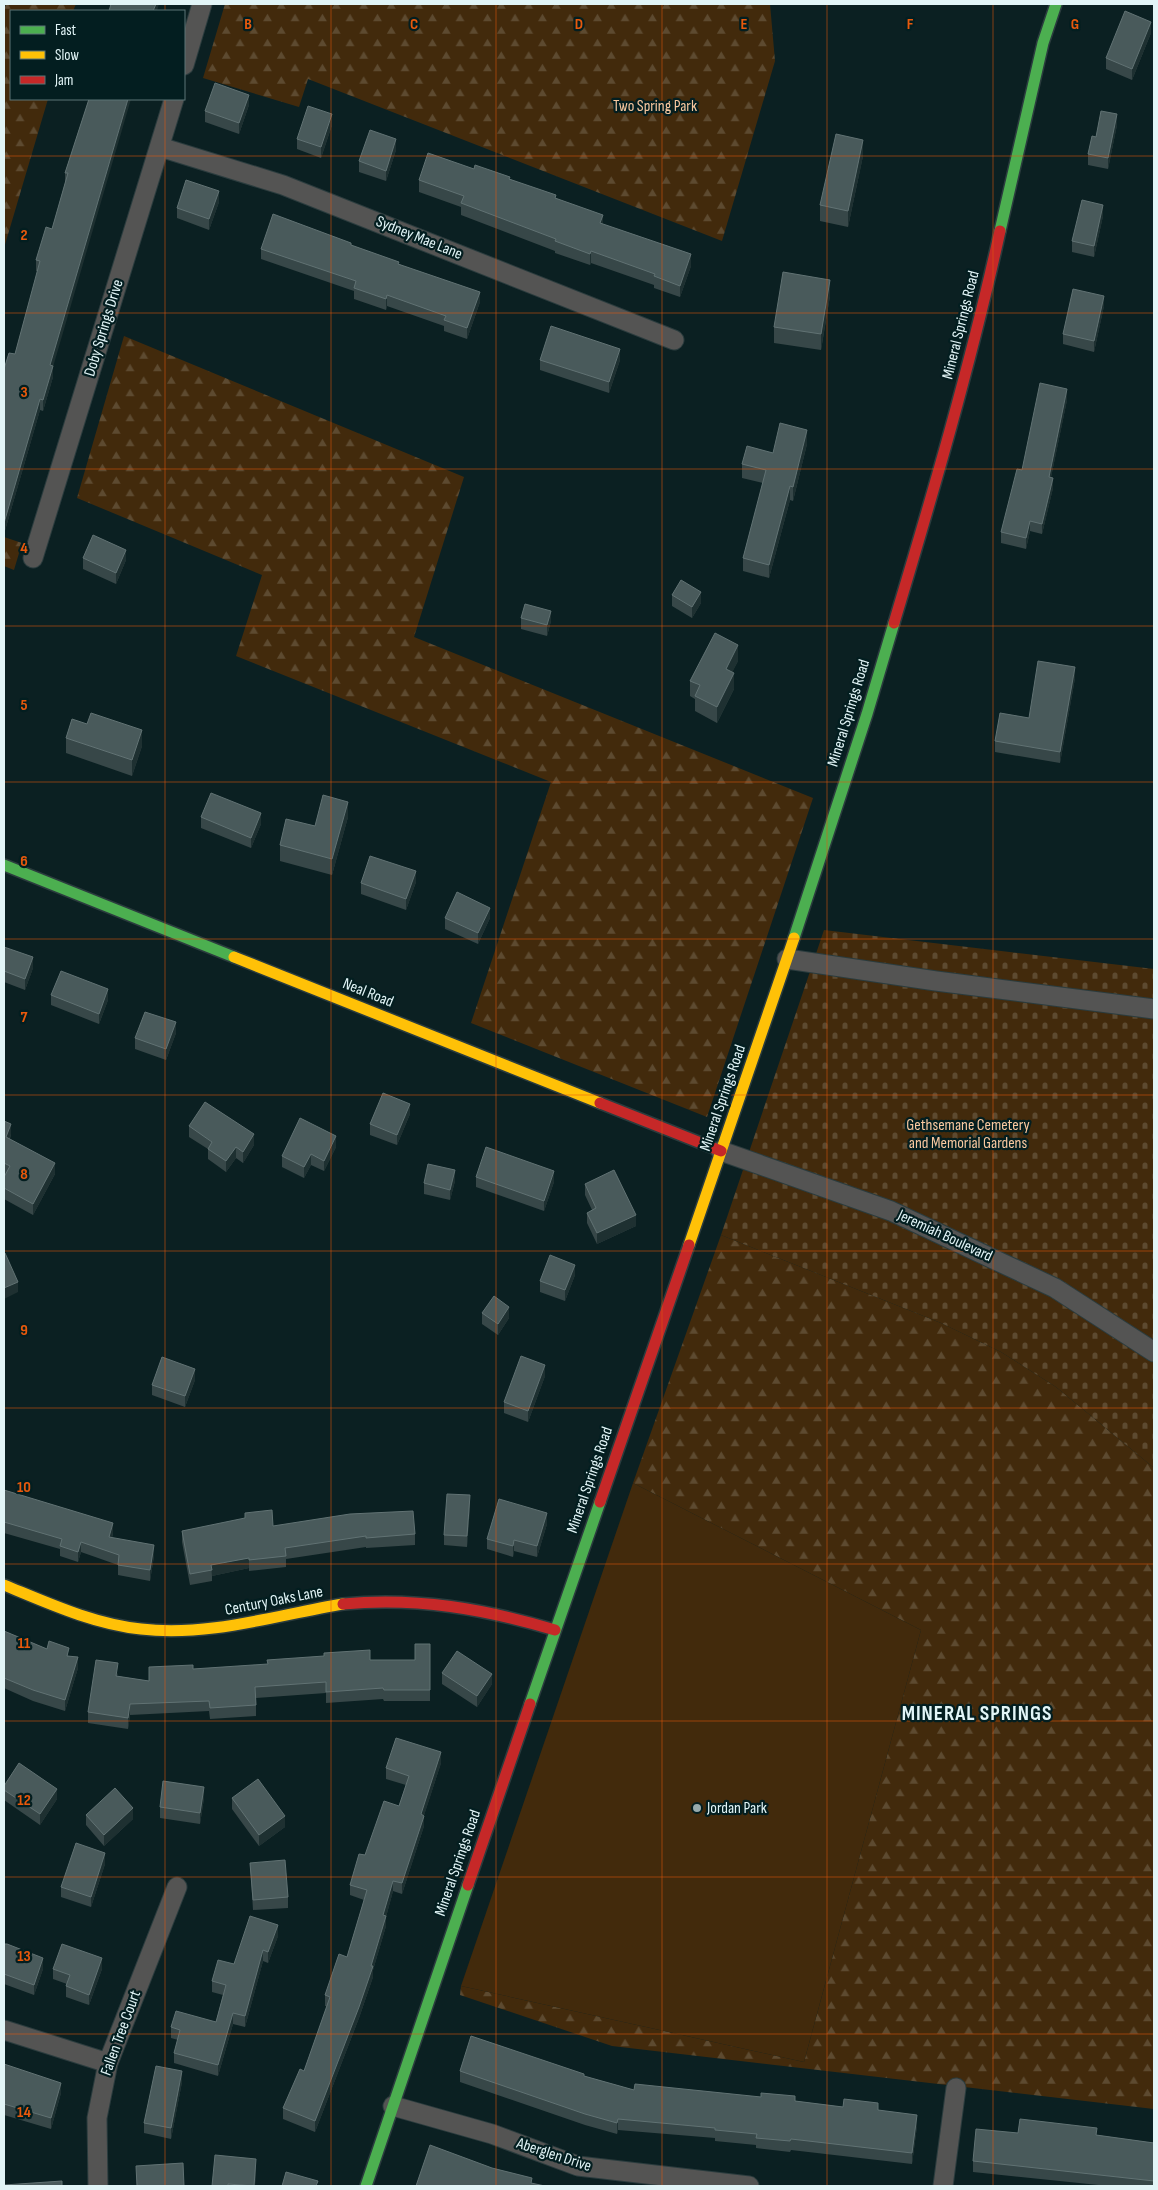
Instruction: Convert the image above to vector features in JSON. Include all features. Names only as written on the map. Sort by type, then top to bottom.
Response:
[{"type":"street","points":[[185,62],[202,4]]},
{"type":"street","name":"Mineral Springs Road","points":[[366,2186],[555,1630],[787,959],[867,714],[947,446],[981,319],[1027,107],[1043,42],[1056,4]]},
{"type":"street","name":"Doby Springs Drive","points":[[33,558],[174,100]]},
{"type":"street","name":"Sydney Mae Lane","points":[[160,147],[283,185],[674,340]]},
{"type":"street","name":"Neal Road","points":[[4,864],[721,1151]]},
{"type":"street","points":[[787,959],[936,981],[1154,1009]]},
{"type":"street","name":"Jeremiah Boulevard","points":[[721,1151],[892,1211],[1055,1288],[1154,1352]]},
{"type":"street","name":"Century Oaks Lane","points":[[4,1585],[102,1622],[144,1630],[211,1629],[342,1604],[378,1600],[425,1602],[478,1609],[555,1630]]},
{"type":"street","name":"Fallen Tree Court","points":[[98,2186],[97,2118],[108,2063],[177,1887]]},
{"type":"street","points":[[4,2030],[108,2063]]},
{"type":"street","points":[[943,2186],[956,2088]]},
{"type":"street","name":"Aberglen Drive","points":[[393,2106],[492,2134],[578,2166],[682,2183],[749,2186]]},
{"type":"green space","points":[[6,4],[76,4],[73,10],[10,10],[10,100],[48,100],[4,248],[4,11]]},
{"type":"green space","name":"Two Spring Park","points":[[225,4],[770,4],[775,61],[722,241],[308,79],[299,107],[203,78]]},
{"type":"green space","points":[[124,336],[464,477],[414,637],[813,798],[707,1117],[471,1023],[551,782],[236,656],[262,575],[77,498]]},
{"type":"green space","points":[[4,537],[22,543],[14,570],[4,566]]},
{"type":"green space","name":"Gethsemane Cemetery and Memorial Gardens","points":[[824,930],[1154,969],[1154,1468],[1056,1387],[1001,1352],[941,1323],[721,1235]]},
{"type":"green space","points":[[721,1235],[941,1323],[1001,1352],[1056,1387],[1154,1468],[1154,2109],[612,2046],[460,1995],[461,1986],[804,2062],[921,1630],[633,1483]]},
{"type":"green space","name":"Jordan Park","points":[[633,1483],[921,1630],[804,2062],[461,1986]]},
{"type":"building","points":[[111,4],[156,4],[153,10],[109,10]]},
{"type":"building","points":[[1125,11],[1151,22],[1132,69],[1106,58]]},
{"type":"building","points":[[215,83],[249,95],[239,123],[205,111]]},
{"type":"building","points":[[89,100],[128,100],[50,365],[53,366],[43,400],[40,399],[4,523],[4,369],[9,353],[15,354],[40,261],[36,260],[46,227],[52,229],[68,173],[65,173]]},
{"type":"building","points":[[308,106],[332,114],[321,147],[297,139]]},
{"type":"building","points":[[1101,111],[1117,114],[1108,158],[1088,154],[1092,136],[1096,137]]},
{"type":"building","points":[[370,130],[396,139],[386,171],[359,161]]},
{"type":"building","points":[[836,134],[863,140],[848,211],[820,205]]},
{"type":"building","points":[[428,153],[474,169],[475,165],[510,177],[509,179],[556,195],[555,198],[603,215],[600,223],[691,254],[680,286],[654,276],[655,274],[591,251],[590,254],[461,203],[464,196],[419,180]]},
{"type":"building","points":[[186,180],[219,191],[209,219],[177,208]]},
{"type":"building","points":[[1082,200],[1103,205],[1094,246],[1072,241]]},
{"type":"building","points":[[273,214],[399,262],[398,264],[480,292],[467,328],[444,320],[446,316],[387,295],[386,299],[354,288],[356,281],[261,249]]},
{"type":"building","points":[[783,272],[830,280],[821,334],[774,327]]},
{"type":"building","points":[[1073,289],[1104,296],[1094,341],[1063,334]]},
{"type":"building","points":[[551,326],[620,349],[609,382],[540,360]]},
{"type":"building","points":[[1040,383],[1067,389],[1049,477],[1053,478],[1042,524],[1030,521],[1026,538],[1001,532],[1017,469],[1022,470]]},
{"type":"building","points":[[780,423],[807,430],[793,487],[790,486],[769,565],[743,558],[766,470],[742,464],[747,446],[773,453]]},
{"type":"building","points":[[93,535],[126,550],[116,573],[83,558]]},
{"type":"building","points":[[681,580],[701,592],[692,607],[672,595]]},
{"type":"building","points":[[525,604],[551,611],[547,625],[521,618]]},
{"type":"building","points":[[715,633],[738,645],[726,669],[734,673],[717,707],[695,696],[700,685],[690,681]]},
{"type":"building","points":[[1038,661],[1075,667],[1060,752],[995,741],[1000,713],[1029,718]]},
{"type":"building","points":[[91,713],[142,730],[132,760],[66,738],[72,719],[87,724]]},
{"type":"building","points":[[211,793],[261,813],[251,838],[201,817]]},
{"type":"building","points":[[323,795],[348,802],[332,859],[280,845],[286,819],[315,826]]},
{"type":"building","points":[[370,856],[416,871],[406,899],[361,883]]},
{"type":"building","points":[[457,892],[490,908],[478,933],[445,918]]},
{"type":"building","points":[[4,947],[33,957],[25,979],[4,971]]},
{"type":"building","points":[[61,971],[108,989],[99,1014],[51,995]]},
{"type":"building","points":[[145,1012],[176,1022],[166,1049],[135,1038]]},
{"type":"building","points":[[383,1093],[410,1104],[397,1135],[370,1124]]},
{"type":"building","points":[[205,1102],[254,1134],[243,1152],[236,1147],[226,1161],[208,1149],[212,1142],[189,1126]]},
{"type":"building","points":[[300,1118],[336,1136],[324,1161],[311,1154],[304,1167],[282,1156]]},
{"type":"building","points":[[4,1121],[11,1124],[6,1137],[55,1163],[33,1204],[4,1188],[4,1177],[10,1166],[4,1163]]},
{"type":"building","points":[[486,1147],[554,1171],[544,1201],[476,1177]]},
{"type":"building","points":[[428,1164],[455,1170],[450,1190],[424,1183]]},
{"type":"building","points":[[614,1170],[636,1215],[597,1233],[587,1213],[596,1208],[585,1184]]},
{"type":"building","points":[[4,1254],[18,1282],[4,1288]]},
{"type":"building","points":[[550,1255],[575,1265],[565,1290],[540,1281]]},
{"type":"building","points":[[494,1296],[509,1307],[498,1324],[482,1313]]},
{"type":"building","points":[[521,1356],[545,1365],[528,1411],[504,1402]]},
{"type":"building","points":[[162,1357],[195,1369],[185,1396],[152,1385]]},
{"type":"building","points":[[4,1490],[113,1523],[109,1537],[154,1545],[150,1570],[118,1565],[119,1555],[81,1542],[78,1552],[60,1546],[62,1539],[4,1522]]},
{"type":"building","points":[[447,1494],[470,1495],[467,1536],[444,1535]]},
{"type":"building","points":[[499,1499],[547,1513],[537,1546],[514,1540],[513,1546],[487,1539]]},
{"type":"building","points":[[272,1510],[273,1526],[350,1514],[413,1511],[415,1534],[366,1538],[366,1536],[285,1548],[286,1556],[249,1560],[249,1558],[211,1565],[212,1570],[190,1574],[182,1531],[245,1518],[245,1513]]},
{"type":"building","points":[[4,1631],[47,1649],[49,1641],[69,1648],[67,1656],[78,1657],[65,1700],[4,1678]]},
{"type":"building","points":[[415,1644],[430,1644],[430,1690],[384,1690],[383,1688],[326,1692],[326,1682],[255,1687],[256,1705],[210,1708],[209,1701],[130,1704],[128,1718],[88,1712],[96,1660],[118,1663],[116,1676],[149,1681],[149,1667],[193,1665],[193,1669],[268,1664],[267,1660],[324,1656],[324,1653],[370,1650],[370,1660],[415,1660]]},
{"type":"building","points":[[457,1651],[492,1674],[477,1696],[442,1673]]},
{"type":"building","points":[[396,1738],[441,1752],[421,1814],[424,1816],[402,1883],[393,1881],[383,1915],[386,1916],[371,1966],[373,1966],[315,2121],[283,2108],[300,2069],[304,2071],[330,1997],[325,1995],[339,1954],[347,1957],[367,1890],[350,1885],[359,1854],[365,1855],[384,1801],[399,1806],[409,1776],[386,1768]]},
{"type":"building","points":[[19,1763],[57,1789],[40,1814],[4,1790],[4,1786]]},
{"type":"building","points":[[258,1779],[285,1816],[259,1835],[232,1798]]},
{"type":"building","points":[[163,1781],[204,1787],[200,1813],[160,1807]]},
{"type":"building","points":[[115,1788],[133,1808],[104,1835],[86,1815]]},
{"type":"building","points":[[76,1843],[105,1853],[91,1897],[61,1887]]},
{"type":"building","points":[[285,1860],[288,1897],[253,1900],[250,1863]]},
{"type":"building","points":[[250,1916],[278,1925],[268,1952],[263,1950],[245,2016],[233,2013],[218,2065],[174,2053],[180,2030],[171,2027],[176,2011],[216,2022],[226,1985],[212,1981],[218,1960],[234,1964]]},
{"type":"building","points":[[4,1944],[43,1958],[34,1985],[4,1974]]},
{"type":"building","points":[[62,1944],[102,1958],[89,1995],[66,1986],[70,1975],[53,1969]]},
{"type":"building","points":[[471,2036],[584,2074],[584,2076],[634,2090],[635,2084],[761,2097],[761,2093],[795,2096],[795,2101],[843,2107],[844,2099],[878,2103],[878,2110],[917,2115],[912,2153],[791,2139],[790,2141],[756,2138],[757,2134],[715,2130],[715,2128],[618,2119],[617,2123],[585,2114],[460,2071]]},
{"type":"building","points":[[4,2064],[61,2083],[51,2118],[4,2104]]},
{"type":"building","points":[[156,2066],[182,2071],[171,2128],[144,2123]]},
{"type":"building","points":[[1020,2119],[1097,2128],[1096,2135],[1154,2143],[1154,2181],[973,2161],[976,2129],[1018,2133]]},
{"type":"building","points":[[430,2145],[492,2168],[532,2178],[531,2183],[545,2186],[416,2186]]},
{"type":"building","points":[[215,2155],[256,2159],[254,2186],[228,2184],[228,2186],[212,2186]]},
{"type":"building","points":[[183,2163],[184,2186],[137,2186],[136,2166]]},
{"type":"building","points":[[286,2172],[318,2181],[316,2186],[282,2186]]},
{"type":"building","points":[[62,2181],[62,2186],[4,2186],[4,2185]]},
{"type":"traffic: fast","points":[[1000,231],[1043,43],[1056,4]]},
{"type":"traffic: fast","points":[[794,938],[867,714],[894,623]]},
{"type":"traffic: fast","points":[[4,865],[234,957]]},
{"type":"traffic: fast","points":[[530,1704],[600,1502]]},
{"type":"traffic: fast","points":[[366,2186],[468,1885]]},
{"type":"traffic: slow","points":[[689,1245],[794,938]]},
{"type":"traffic: slow","points":[[234,957],[600,1103]]},
{"type":"traffic: slow","points":[[4,1585],[88,1618],[123,1626],[166,1631],[217,1628],[343,1604]]},
{"type":"traffic: jam","points":[[894,623],[964,379],[1000,231]]},
{"type":"traffic: jam","points":[[600,1103],[721,1151]]},
{"type":"traffic: jam","points":[[600,1502],[689,1245]]},
{"type":"traffic: jam","points":[[343,1604],[398,1602],[450,1606],[503,1616],[555,1630]]},
{"type":"traffic: jam","points":[[468,1885],[530,1704]]},
{"type":"place","name":"Jordan Park","points":[[697,1808]]},
{"type":"district","name":"MINERAL SPRINGS","points":[[977,1713]]}]
